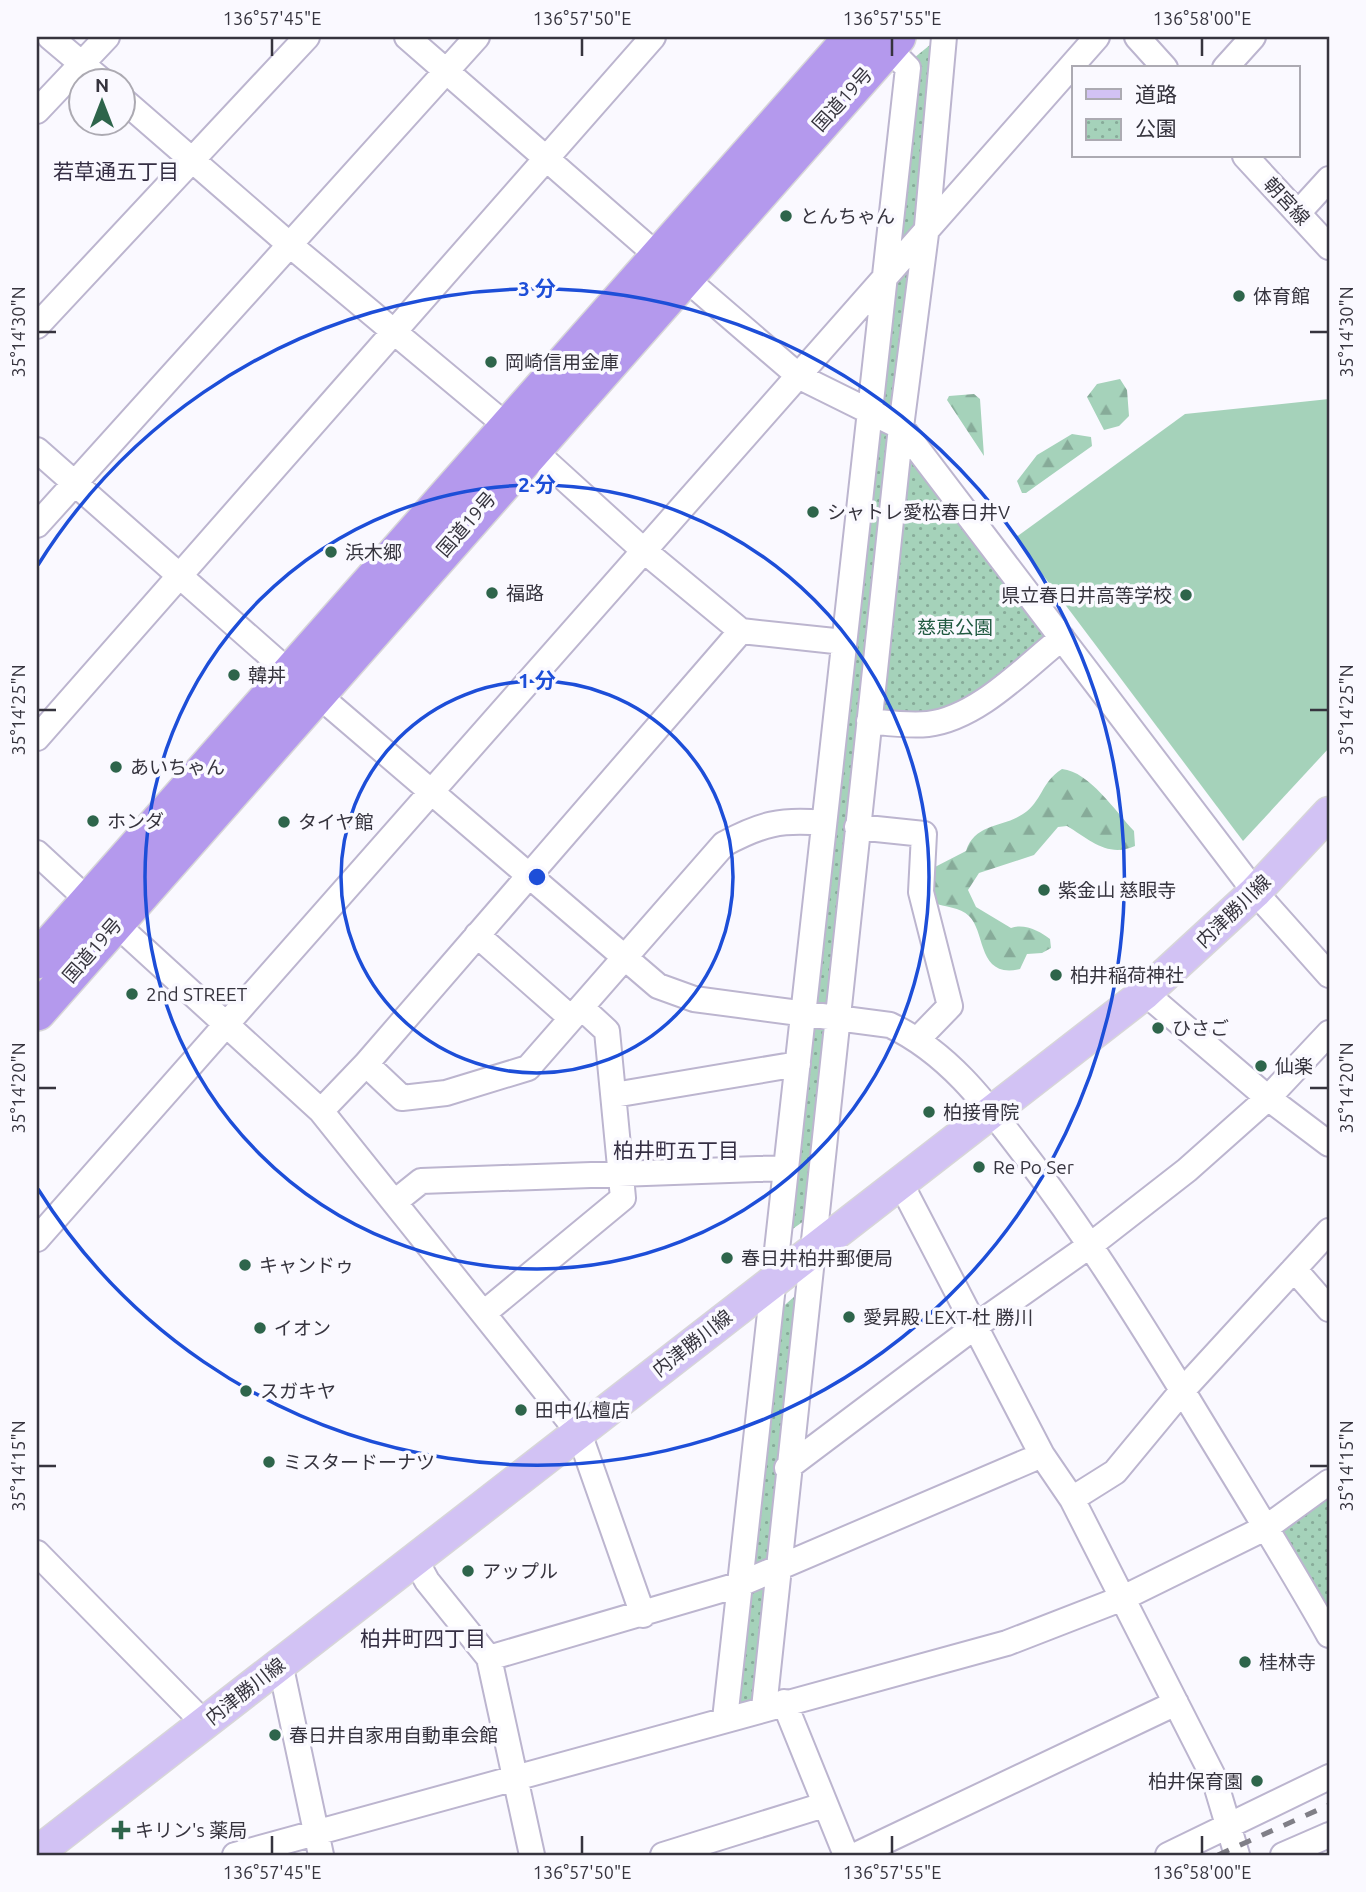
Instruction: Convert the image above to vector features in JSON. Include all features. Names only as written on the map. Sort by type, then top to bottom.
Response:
[{"type":"highway","name":"国道19号","points":[[671,267],[853,37]]},
{"type":"highway","name":"国道19号","points":[[37,1012],[102,912],[671,267],[892,42]]},
{"type":"highway","name":"国道19号","points":[[37,960],[102,912]]},
{"type":"main road","name":"内津勝川線","points":[[37,1853],[579,1433],[773,1279],[1145,993],[1255,892],[1329,813]]},
{"type":"street","points":[[50,37],[84,66]]},
{"type":"street","points":[[37,111],[107,37]]},
{"type":"street","points":[[37,326],[307,37]]},
{"type":"street","points":[[407,37],[800,377],[901,427],[1255,892],[1329,975]]},
{"type":"street","points":[[37,525],[477,37]]},
{"type":"street","points":[[37,738],[653,37]]},
{"type":"street","points":[[725,1719],[797,1064],[819,1016],[857,827],[901,427],[927,226],[944,37]]},
{"type":"street","points":[[37,1239],[642,549],[800,377],[927,226],[1097,37]]},
{"type":"street","points":[[1136,37],[1163,66]]},
{"type":"street","points":[[1227,66],[1253,37]]},
{"type":"street","points":[[846,1855],[774,1705],[777,1566],[812,1249],[823,822],[908,68],[892,42]]},
{"type":"street","points":[[136,111],[393,333],[520,438],[642,549],[741,631],[844,642]]},
{"type":"street","name":"朝宮線","points":[[1247,158],[1329,247]]},
{"type":"street","points":[[1298,213],[1329,179]]},
{"type":"street","points":[[37,450],[304,684],[659,986],[694,999],[890,1026],[918,1038],[944,1059],[992,1111],[1092,1244],[1267,1527],[1329,1634]]},
{"type":"street","points":[[321,1111],[366,1063],[741,631]]},
{"type":"street","points":[[869,721],[930,723],[951,718],[989,695],[1062,638]]},
{"type":"street","points":[[366,1063],[402,1098],[446,1093],[528,1068],[724,844],[757,827],[791,820],[823,822]]},
{"type":"street","points":[[857,827],[924,834],[921,892],[950,1006],[918,1038]]},
{"type":"street","points":[[37,853],[321,1111],[396,1201],[579,1433],[643,1615]]},
{"type":"street","points":[[477,935],[576,1013],[607,1031],[623,1198],[484,1313]]},
{"type":"street","points":[[1145,993],[1268,1098],[1329,1144]]},
{"type":"street","points":[[788,1468],[977,1325],[1092,1244],[1187,1170],[1268,1098],[1329,1033]]},
{"type":"street","points":[[614,1095],[797,1064]]},
{"type":"street","points":[[396,1201],[421,1181],[785,1168]]},
{"type":"street","points":[[900,1182],[977,1325],[1042,1455],[1072,1499],[1214,1778],[1237,1855]]},
{"type":"street","points":[[1072,1499],[1115,1472],[1182,1391],[1329,1231]]},
{"type":"street","points":[[1294,1269],[1329,1309]]},
{"type":"street","points":[[489,1658],[738,1585],[777,1566],[1042,1455]]},
{"type":"street","points":[[235,1855],[319,1844],[515,1778],[1007,1643],[1123,1598],[1267,1527],[1329,1482]]},
{"type":"street","points":[[37,1553],[204,1724]]},
{"type":"street","points":[[415,1559],[427,1581],[489,1658],[532,1855]]},
{"type":"street","points":[[280,1663],[319,1844]]},
{"type":"street","points":[[856,1855],[1176,1703]]},
{"type":"street","points":[[1168,1855],[1329,1777]]},
{"type":"street","points":[[663,1855],[824,1805]]},
{"type":"street","points":[[1283,1855],[1329,1835]]},
{"type":"green space","points":[[936,40],[915,224],[894,249],[914,58]]},
{"type":"green space","points":[[912,260],[896,411],[876,401],[889,287]]},
{"type":"green space","points":[[1120,379],[1127,390],[1129,416],[1119,426],[1104,430],[1087,397],[1097,384]]},
{"type":"green space","points":[[974,394],[980,399],[984,456],[947,400],[949,396]]},
{"type":"green space","points":[[1329,399],[1329,748],[1243,841],[1015,538],[1185,414]]},
{"type":"green space","points":[[875,425],[893,433],[829,1007],[810,1004]]},
{"type":"green space","points":[[1072,434],[1091,437],[1092,446],[1026,493],[1022,493],[1017,481],[1037,455]]},
{"type":"green space","name":"慈恵公園","points":[[914,459],[1045,633],[1044,640],[978,695],[938,713],[882,714],[905,462]]},
{"type":"green space","points":[[1062,769],[1082,777],[1101,794],[1134,831],[1135,846],[1108,849],[1067,826],[1058,827],[1034,855],[979,873],[968,890],[976,907],[1011,928],[1021,926],[1032,929],[1050,939],[1051,948],[1042,953],[1027,954],[1020,969],[1006,970],[996,967],[989,961],[969,916],[957,909],[933,903],[933,868],[966,851],[970,842],[982,831],[1023,814]]},
{"type":"green space","points":[[808,1025],[827,1027],[804,1221],[784,1235]]},
{"type":"green space","points":[[796,1295],[768,1559],[751,1571],[777,1312]]},
{"type":"green space","points":[[1329,1495],[1329,1618],[1281,1529]]},
{"type":"green space","points":[[764,1586],[752,1700],[731,1706],[744,1593]]},
{"type":"railway","points":[[1218,1855],[1329,1805]]},
{"type":"place","name":"とんちゃん","points":[[786,216]]},
{"type":"place","name":"体育館","points":[[1239,296]]},
{"type":"place","name":"岡崎信用金庫","points":[[491,362]]},
{"type":"place","name":"シャトレ愛松春日井V","points":[[813,512]]},
{"type":"place","name":"浜木郷","points":[[331,552]]},
{"type":"place","name":"福路","points":[[492,593]]},
{"type":"place","name":"県立春日井高等学校","points":[[1186,595]]},
{"type":"place","name":"韓丼","points":[[234,675]]},
{"type":"place","name":"あいちゃん","points":[[116,767]]},
{"type":"place","name":"ホンダ","points":[[93,821]]},
{"type":"place","name":"タイヤ館","points":[[284,822]]},
{"type":"place","name":"紫金山 慈眼寺","points":[[1044,890]]},
{"type":"place","name":"柏井稲荷神社","points":[[1056,975]]},
{"type":"place","name":"2nd STREET","points":[[132,994]]},
{"type":"place","name":"ひさご","points":[[1158,1028]]},
{"type":"place","name":"仙楽","points":[[1261,1066]]},
{"type":"place","name":"柏接骨院","points":[[929,1112]]},
{"type":"place","name":"Re Po Ser","points":[[979,1167]]},
{"type":"place","name":"春日井柏井郵便局","points":[[727,1258]]},
{"type":"place","name":"キャンドゥ","points":[[245,1265]]},
{"type":"place","name":"愛昇殿 LEXT-杜 勝川","points":[[849,1317]]},
{"type":"place","name":"イオン","points":[[260,1328]]},
{"type":"place","name":"スガキヤ","points":[[246,1391]]},
{"type":"place","name":"田中仏檀店","points":[[521,1410]]},
{"type":"place","name":"ミスタードーナツ","points":[[269,1462]]},
{"type":"place","name":"アップル","points":[[468,1571]]},
{"type":"place","name":"桂林寺","points":[[1245,1662]]},
{"type":"place","name":"春日井自家用自動車会館","points":[[275,1735]]},
{"type":"place","name":"柏井保育園","points":[[1257,1781]]},
{"type":"place","name":"キリン's 薬局","points":[[121,1830]]},
{"type":"district","name":"若草通五丁目","points":[[116,172]]},
{"type":"district","name":"柏井町五丁目","points":[[676,1151]]},
{"type":"district","name":"柏井町四丁目","points":[[423,1639]]}]
